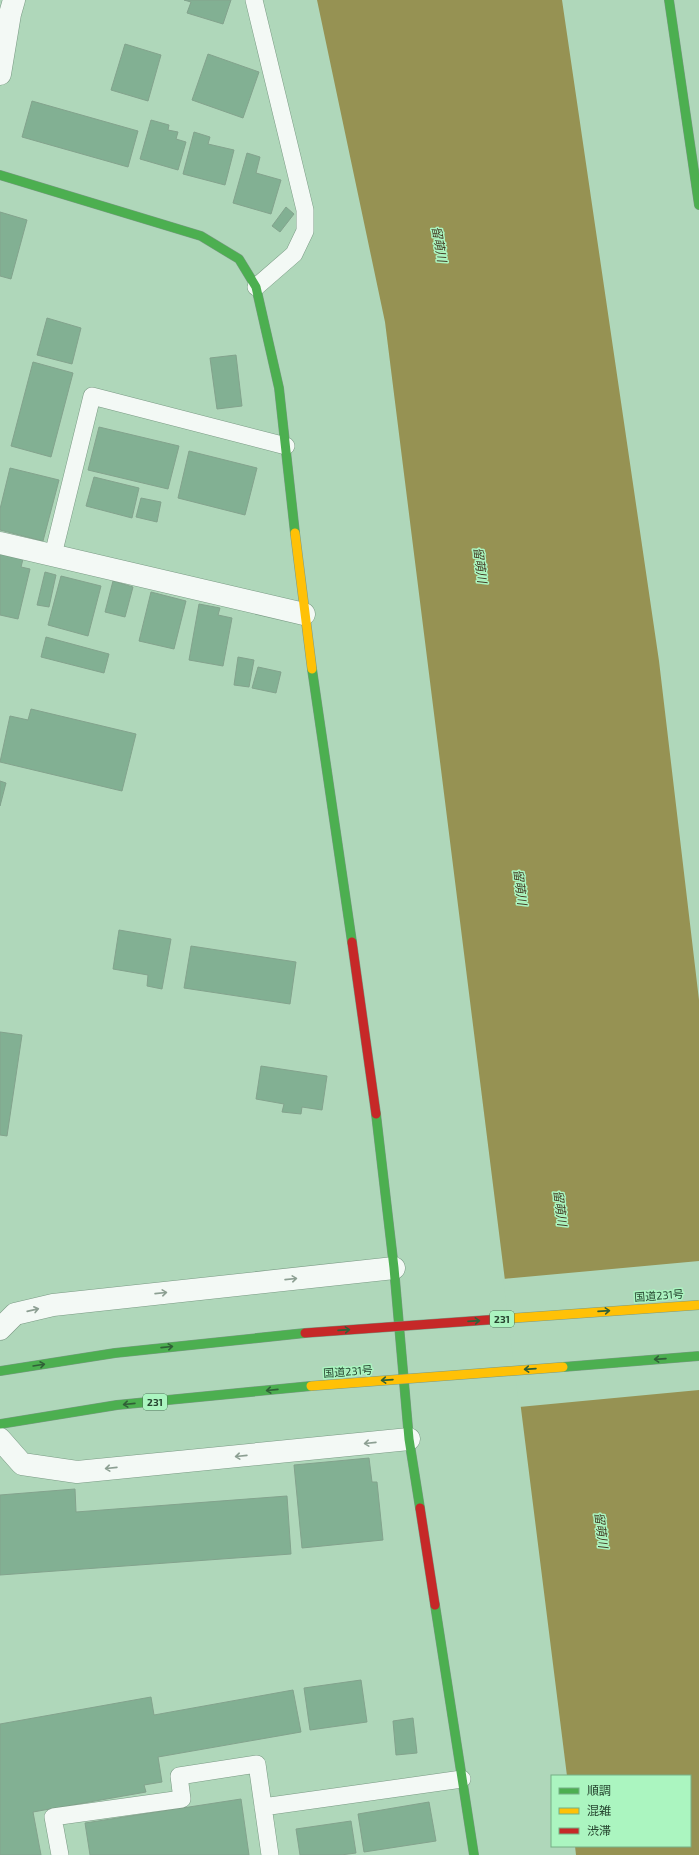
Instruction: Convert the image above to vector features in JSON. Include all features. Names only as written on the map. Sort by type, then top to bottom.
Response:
[{"type":"main road","points":[[669,0],[699,205]]},
{"type":"main road","points":[[0,175],[201,236],[239,259],[256,287],[279,388],[304,614],[370,1065],[394,1268],[409,1439],[474,1855]]},
{"type":"main road","name":"国道231号","points":[[0,1371],[115,1353],[305,1333],[699,1305]]},
{"type":"main road","name":"国道231号","points":[[0,1424],[117,1405],[311,1386],[699,1356]]},
{"type":"street","points":[[0,74],[10,14],[14,0]]},
{"type":"street","points":[[0,543],[304,614]]},
{"type":"street","points":[[0,1328],[16,1314],[53,1305],[394,1268]]},
{"type":"street","points":[[0,1439],[22,1464],[77,1472],[409,1439]]},
{"type":"lane","points":[[254,0],[306,210],[305,231],[294,254],[256,287]]},
{"type":"lane","points":[[53,555],[92,396],[286,446]]},
{"type":"lane","points":[[60,1855],[53,1817],[182,1799],[179,1776],[257,1764],[270,1855]]},
{"type":"lane","points":[[264,1807],[462,1779]]},
{"type":"water","name":"留萌川","points":[[317,0],[562,0],[659,661],[699,1000],[699,1855],[576,1855],[575,1847],[691,1847],[691,1775],[567,1775],[385,322]]},
{"type":"pier","points":[[699,1261],[699,1390],[519,1407],[503,1279]]},
{"type":"building","points":[[184,0],[231,0],[223,24],[187,13],[191,2]]},
{"type":"building","points":[[125,44],[161,55],[148,101],[111,90]]},
{"type":"building","points":[[208,54],[259,72],[243,118],[192,100]]},
{"type":"building","points":[[32,101],[138,131],[128,167],[22,137]]},
{"type":"building","points":[[151,120],[169,125],[168,130],[178,132],[176,139],[186,142],[178,170],[140,159]]},
{"type":"building","points":[[194,132],[210,137],[208,144],[234,150],[225,185],[183,174]]},
{"type":"building","points":[[247,153],[260,157],[256,173],[281,180],[271,214],[233,203]]},
{"type":"building","points":[[286,207],[294,214],[280,232],[272,226]]},
{"type":"building","points":[[0,212],[27,220],[11,279],[0,276]]},
{"type":"building","points":[[47,318],[81,328],[72,364],[37,355]]},
{"type":"building","points":[[236,355],[242,406],[217,409],[210,358]]},
{"type":"building","points":[[33,362],[73,373],[51,457],[11,446]]},
{"type":"building","points":[[99,427],[179,446],[168,489],[88,470]]},
{"type":"building","points":[[189,451],[257,468],[245,515],[178,498]]},
{"type":"building","points":[[10,468],[59,480],[43,541],[0,530],[0,509]]},
{"type":"building","points":[[94,477],[139,488],[132,518],[86,506]]},
{"type":"building","points":[[141,498],[161,502],[157,522],[136,517]]},
{"type":"building","points":[[0,553],[23,559],[21,567],[30,569],[18,619],[0,615]]},
{"type":"building","points":[[45,572],[56,575],[49,607],[37,605]]},
{"type":"building","points":[[61,576],[101,586],[88,636],[48,625]]},
{"type":"building","points":[[113,581],[133,587],[125,617],[105,612]]},
{"type":"building","points":[[151,592],[186,601],[174,649],[139,641]]},
{"type":"building","points":[[199,604],[220,608],[218,615],[232,618],[223,666],[189,660]]},
{"type":"building","points":[[46,637],[109,654],[104,673],[41,657]]},
{"type":"building","points":[[238,657],[254,660],[249,687],[234,685]]},
{"type":"building","points":[[258,667],[281,672],[276,693],[252,688]]},
{"type":"building","points":[[31,709],[136,734],[122,791],[0,762],[10,716],[28,720]]},
{"type":"building","points":[[0,781],[6,783],[0,806]]},
{"type":"building","points":[[119,930],[171,939],[162,989],[147,986],[148,975],[113,969]]},
{"type":"building","points":[[191,946],[296,962],[290,1004],[184,988]]},
{"type":"building","points":[[0,1032],[22,1035],[7,1136],[0,1135]]},
{"type":"building","points":[[261,1066],[327,1076],[322,1110],[302,1107],[301,1114],[282,1112],[284,1104],[256,1099]]},
{"type":"building","points":[[369,1458],[372,1482],[377,1482],[383,1540],[302,1548],[294,1465]]},
{"type":"building","points":[[75,1489],[76,1512],[287,1496],[291,1554],[0,1575],[0,1495]]},
{"type":"building","points":[[361,1680],[367,1722],[310,1730],[304,1688]]},
{"type":"building","points":[[293,1690],[301,1732],[158,1757],[162,1782],[144,1785],[146,1792],[33,1812],[41,1855],[0,1855],[0,1724],[151,1697],[154,1715]]},
{"type":"building","points":[[413,1718],[417,1753],[396,1755],[393,1721]]},
{"type":"building","points":[[241,1799],[249,1855],[90,1855],[85,1823]]},
{"type":"building","points":[[429,1802],[436,1841],[364,1852],[358,1814]]},
{"type":"building","points":[[351,1821],[356,1853],[341,1855],[300,1855],[296,1829]]},
{"type":"traffic: fast","points":[[669,0],[699,205]]},
{"type":"traffic: fast","points":[[0,175],[201,236],[239,259],[256,287],[279,388],[295,533]]},
{"type":"traffic: fast","points":[[312,669],[352,942]]},
{"type":"traffic: fast","points":[[376,1114],[394,1268],[409,1439],[420,1508]]},
{"type":"traffic: fast","points":[[0,1371],[115,1353],[305,1333]]},
{"type":"traffic: fast","points":[[563,1367],[699,1356]]},
{"type":"traffic: fast","points":[[0,1424],[117,1405],[311,1386]]},
{"type":"traffic: fast","points":[[435,1605],[474,1855]]},
{"type":"traffic: slow","points":[[295,533],[312,669]]},
{"type":"traffic: slow","points":[[501,1319],[699,1305]]},
{"type":"traffic: slow","points":[[311,1386],[563,1367]]},
{"type":"traffic: jam","points":[[352,942],[376,1114]]},
{"type":"traffic: jam","points":[[305,1333],[501,1319]]},
{"type":"traffic: jam","points":[[420,1508],[435,1605]]}]
